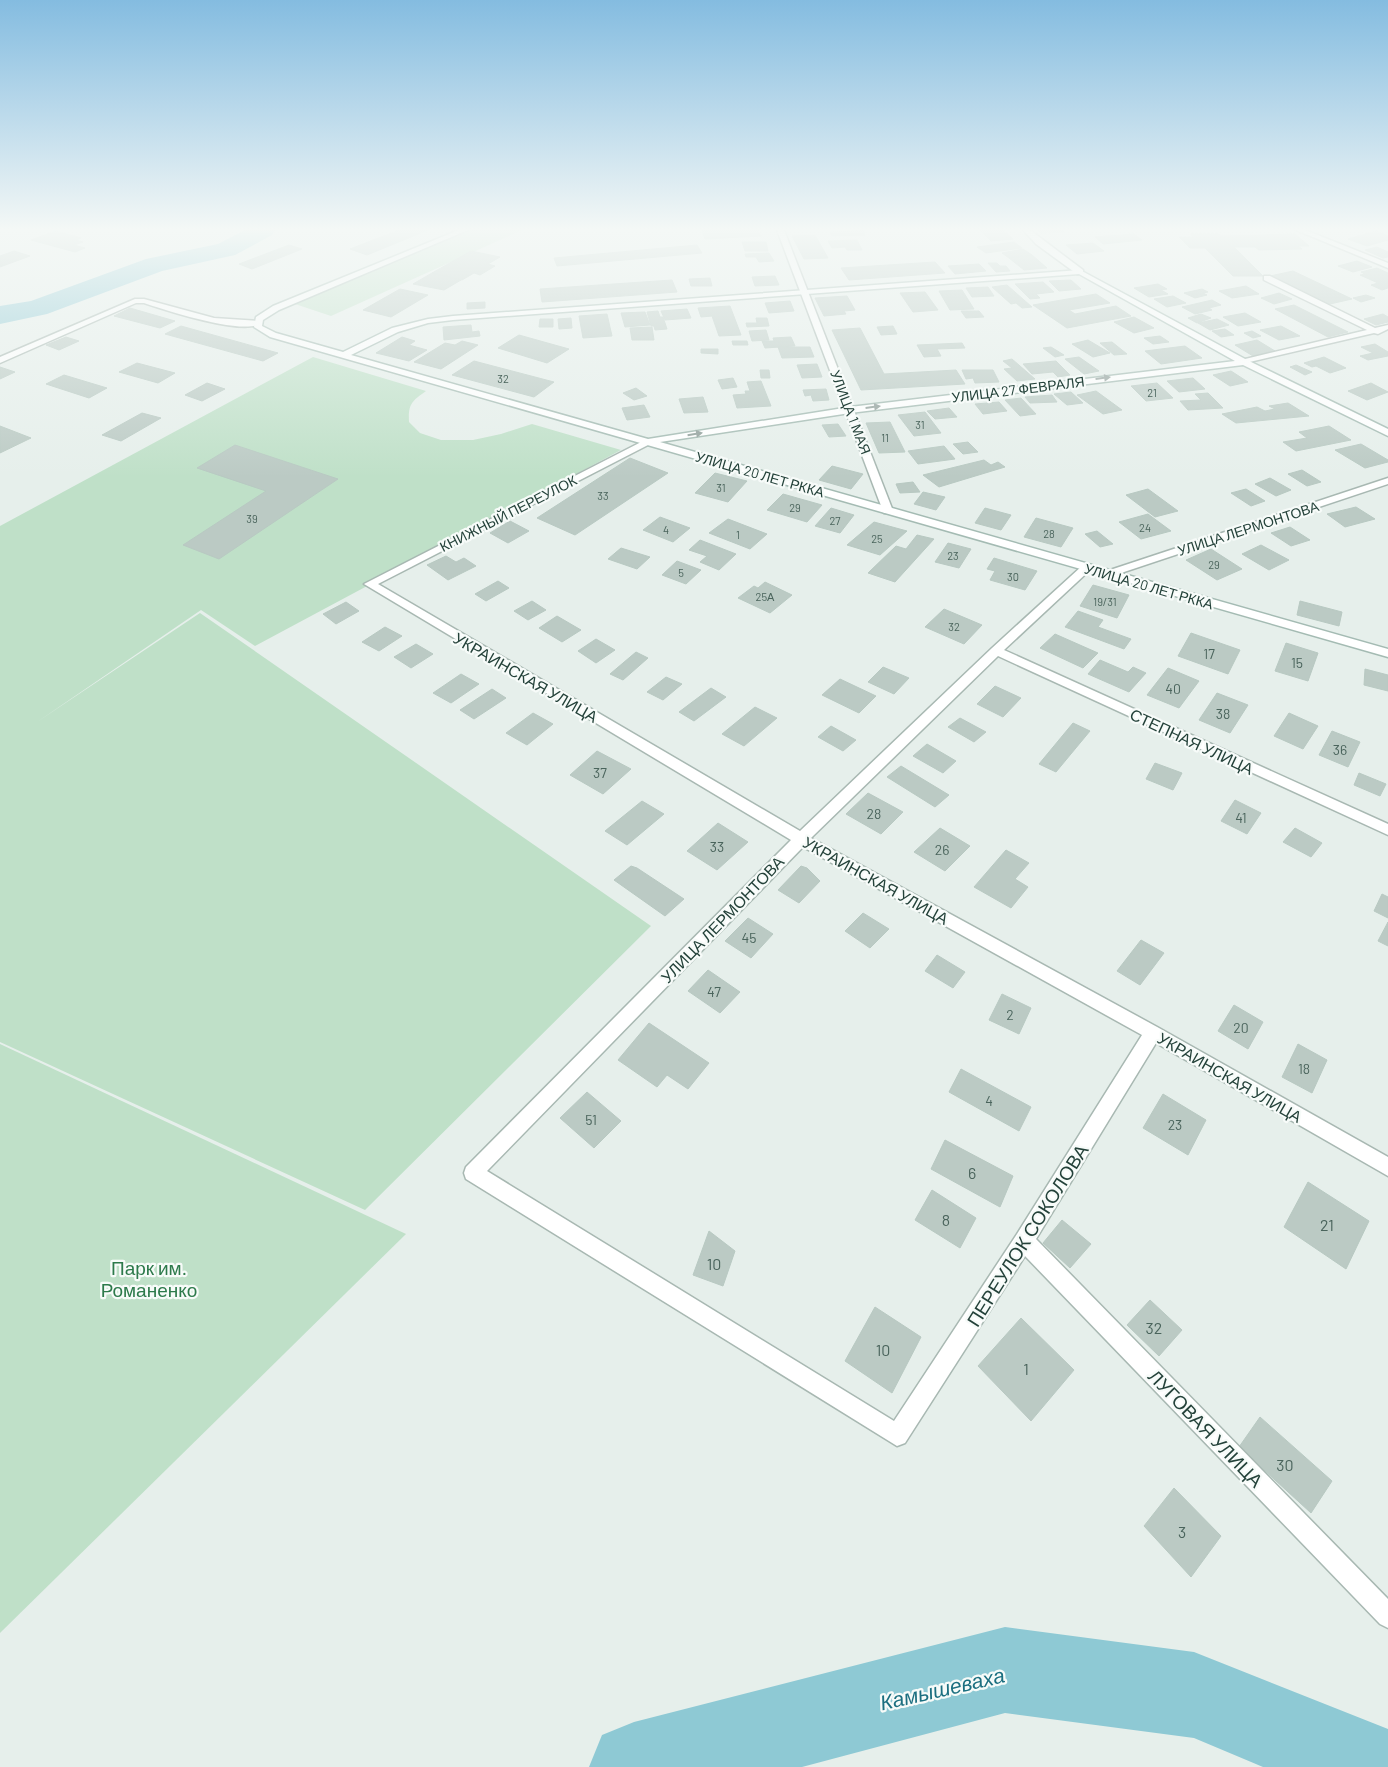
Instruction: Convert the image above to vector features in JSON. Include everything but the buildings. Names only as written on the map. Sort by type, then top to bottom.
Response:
[{"type":"street","points":[[0,360],[109,312]]},
{"type":"street","points":[[184,312],[213,321],[242,324],[258,323],[268,312]]},
{"type":"street","points":[[344,355],[395,330],[428,321],[539,312]]},
{"type":"street","name":"УЛИЦА 1 МАЯ","points":[[812,312],[888,511]]},
{"type":"street","points":[[1154,312],[1244,362],[1388,433]]},
{"type":"street","points":[[1339,312],[1388,337]]},
{"type":"street","name":"УЛИЦА 20 ЛЕТ РККА","points":[[258,323],[258,327],[262,331],[273,335],[1086,568],[1388,652]]},
{"type":"street","name":"УЛИЦА 27 ФЕВРАЛЯ","points":[[647,442],[850,410],[1244,362],[1388,327]]},
{"type":"street","name":"КНИЖНЫЙ ПЕРЕУЛОК","points":[[370,584],[647,442]]},
{"type":"street","name":"УЛИЦА ЛЕРМОНТОВА","points":[[1108,574],[1388,481]]},
{"type":"street","name":"УЛИЦА ЛЕРМОНТОВА","points":[[897,1435],[473,1173],[801,839],[996,651],[1086,568]]},
{"type":"street","name":"УКРАИНСКАЯ УЛИЦА","points":[[370,584],[801,839],[1153,1033],[1388,1168]]},
{"type":"street","name":"СТЕПНАЯ УЛИЦА","points":[[996,651],[1388,830]]},
{"type":"street","name":"ПЕРЕУЛОК СОКОЛОВА","points":[[897,1435],[1024,1241],[1153,1033]]},
{"type":"street","name":"ЛУГОВАЯ УЛИЦА","points":[[1024,1241],[1388,1616]]},
{"type":"green space","points":[[320,312],[339,312],[331,316]]},
{"type":"green space","points":[[313,357],[426,391],[410,407],[409,422],[420,433],[441,440],[473,440],[501,434],[532,424],[621,450],[255,646],[201,610],[37,722],[200,613],[651,926],[365,1210],[0,1042],[0,526]]},
{"type":"green space","name":"Парк им. Романенко","points":[[0,1044],[406,1234],[0,1633]]},
{"type":"waterway","points":[[0,315],[13,312]]},
{"type":"waterway","name":"Камышеваха","points":[[634,1767],[1005,1670],[1194,1695],[1357,1761],[1361,1767]]}]
